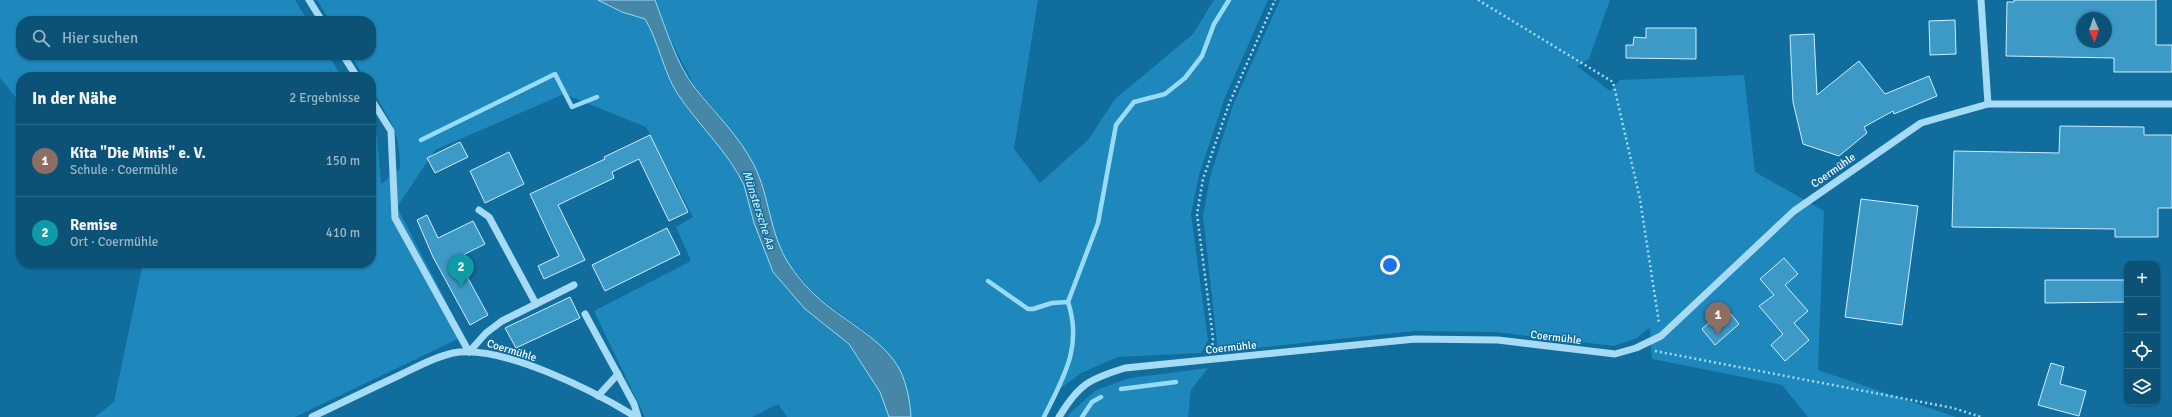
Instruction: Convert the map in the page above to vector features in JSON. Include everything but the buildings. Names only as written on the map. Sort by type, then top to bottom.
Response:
[{"type":"street","points":[[308,0],[319,16]]},
{"type":"street","points":[[1981,0],[1988,104]]},
{"type":"street","points":[[346,60],[354,72]]},
{"type":"street","name":"Coermühle","points":[[1059,417],[1071,398],[1093,378],[1125,368],[1415,339],[1498,340],[1615,354],[1636,348],[1661,336],[1794,211],[1921,123],[1988,104],[2172,104]]},
{"type":"street","points":[[376,107],[392,131],[395,218],[469,352],[486,333],[502,321],[574,285]]},
{"type":"street","points":[[479,210],[489,217],[536,304]]},
{"type":"street","points":[[586,314],[634,404],[637,417]]},
{"type":"street","name":"Coermühle","points":[[312,417],[439,357],[469,352],[483,352],[509,359],[556,377],[598,396],[637,417]]},
{"type":"street","points":[[598,396],[618,374]]},
{"type":"path","points":[[1211,360],[1213,338],[1196,214],[1203,179],[1229,104],[1275,0]]},
{"type":"path","points":[[1478,0],[1613,82],[1640,199],[1661,336]]},
{"type":"path","points":[[1636,348],[1953,408],[1981,417]]},
{"type":"shaded area","points":[[0,0],[295,0],[305,16],[16,16],[16,60],[331,60],[339,72],[16,72],[16,98],[0,78]]},
{"type":"shaded area","points":[[317,0],[598,0],[622,12],[645,19],[677,93],[721,149],[744,185],[754,223],[773,272],[805,309],[849,344],[880,392],[889,417],[787,417],[778,404],[752,417],[645,417],[594,311],[691,261],[676,227],[693,217],[646,127],[564,94],[435,150],[397,207],[464,336],[295,417],[95,417],[114,402],[142,268],[376,268],[376,134],[381,184],[400,169],[400,155],[394,130],[376,95],[376,72],[361,72],[354,60],[376,60],[376,16],[327,16]]},
{"type":"shaded area","points":[[655,0],[1038,0],[1014,149],[1040,183],[1088,140],[1115,99],[1193,34],[1214,0],[1268,0],[1224,100],[1199,175],[1191,214],[1208,340],[1201,353],[1118,357],[1081,373],[1057,391],[1046,417],[911,417],[911,408],[894,362],[866,332],[819,299],[789,265],[773,232],[755,167],[747,153],[695,87],[669,37]]},
{"type":"shaded area","points":[[1280,0],[1610,0],[1589,59],[1577,66],[1610,91],[1620,80],[1744,75],[1755,172],[1824,211],[1818,370],[1956,417],[1808,417],[1782,385],[1652,359],[1650,327],[1637,338],[1614,346],[1495,332],[1414,331],[1218,352],[1203,216],[1210,177],[1233,105]]},
{"type":"shaded area","points":[[1208,368],[1191,390],[1188,417],[1068,417],[1070,413],[1096,390],[1130,378]]},
{"type":"water","name":"Münstersche Aa","points":[[598,0],[655,0],[672,46],[688,78],[734,134],[754,165],[763,190],[777,240],[789,264],[803,283],[815,295],[879,344],[887,352],[900,370],[909,399],[911,417],[889,417],[880,392],[849,344],[805,309],[773,272],[754,223],[744,185],[721,149],[677,93],[645,19],[622,12]]},
{"type":"waterway","points":[[1044,417],[1069,362],[1073,333],[1072,318],[1068,302],[1098,223],[1116,125],[1134,102],[1165,94],[1185,78],[1202,56],[1214,24],[1229,0]]},
{"type":"waterway","points":[[421,140],[555,74],[572,107],[597,97]]},
{"type":"waterway","points":[[988,281],[1028,309],[1033,309],[1052,303],[1068,302]]},
{"type":"waterway","points":[[1121,389],[1176,382]]},
{"type":"waterway","points":[[1082,417],[1092,402],[1101,397]]},
{"type":"place","name":"Remise","points":[[461,287]]},
{"type":"place","name":"Kita \"Die Minis\" e. V.","points":[[1718,335]]}]
